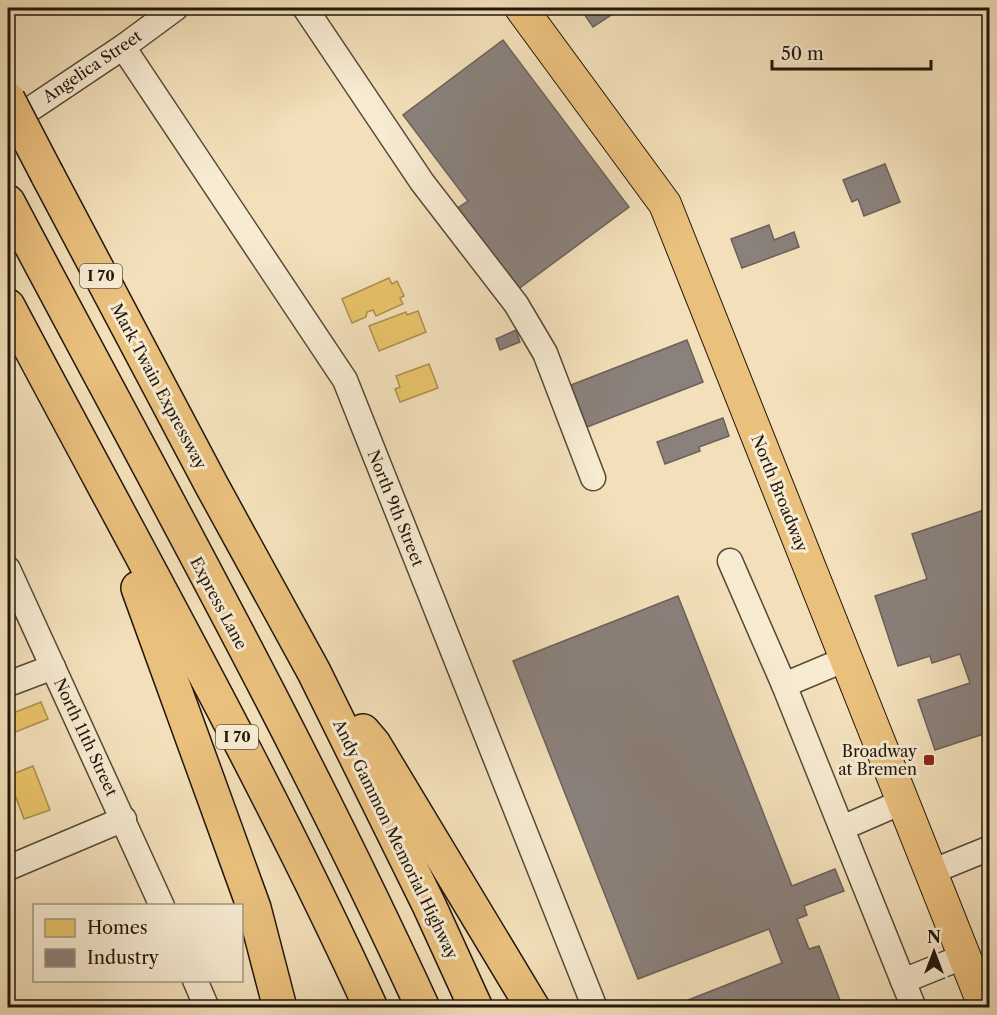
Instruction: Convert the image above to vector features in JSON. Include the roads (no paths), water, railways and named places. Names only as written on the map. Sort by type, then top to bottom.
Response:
[{"type":"highway","name":"Mark Twain Expressway","points":[[8,99],[212,486],[314,672]]},
{"type":"highway","name":"Express Lane","points":[[8,202],[298,752],[372,899],[423,1008]]},
{"type":"highway","name":"I 70","points":[[8,306],[281,822],[334,926],[371,1008]]},
{"type":"highway","points":[[94,471],[246,886],[271,967],[280,1008]]},
{"type":"highway","name":"Andy Gammon Memorial Highway","points":[[314,672],[429,905],[476,1008]]},
{"type":"highway","points":[[314,672],[374,744],[533,1008]]},
{"type":"main road","name":"North Broadway","points":[[521,8],[665,204],[985,1008]]},
{"type":"street","name":"Angelica Street","points":[[8,124],[123,47],[176,8]]},
{"type":"street","points":[[305,8],[422,182],[516,304],[545,353],[593,478]]},
{"type":"street","name":"North 9th Street","points":[[123,47],[345,380],[594,1008]]},
{"type":"street","points":[[730,561],[784,685],[914,1008]]},
{"type":"street","name":"North 11th Street","points":[[8,569],[161,904]]},
{"type":"street","points":[[784,685],[846,659]]},
{"type":"street","points":[[8,684],[53,667]]},
{"type":"street","points":[[842,828],[902,802]]},
{"type":"street","points":[[8,868],[124,819]]},
{"type":"street","points":[[931,872],[990,848]]},
{"type":"street","points":[[903,981],[964,957]]},
{"type":"street","points":[[195,982],[207,1008]]},
{"type":"place","name":"Broadway at Bremen","points":[[929,760]]}]
